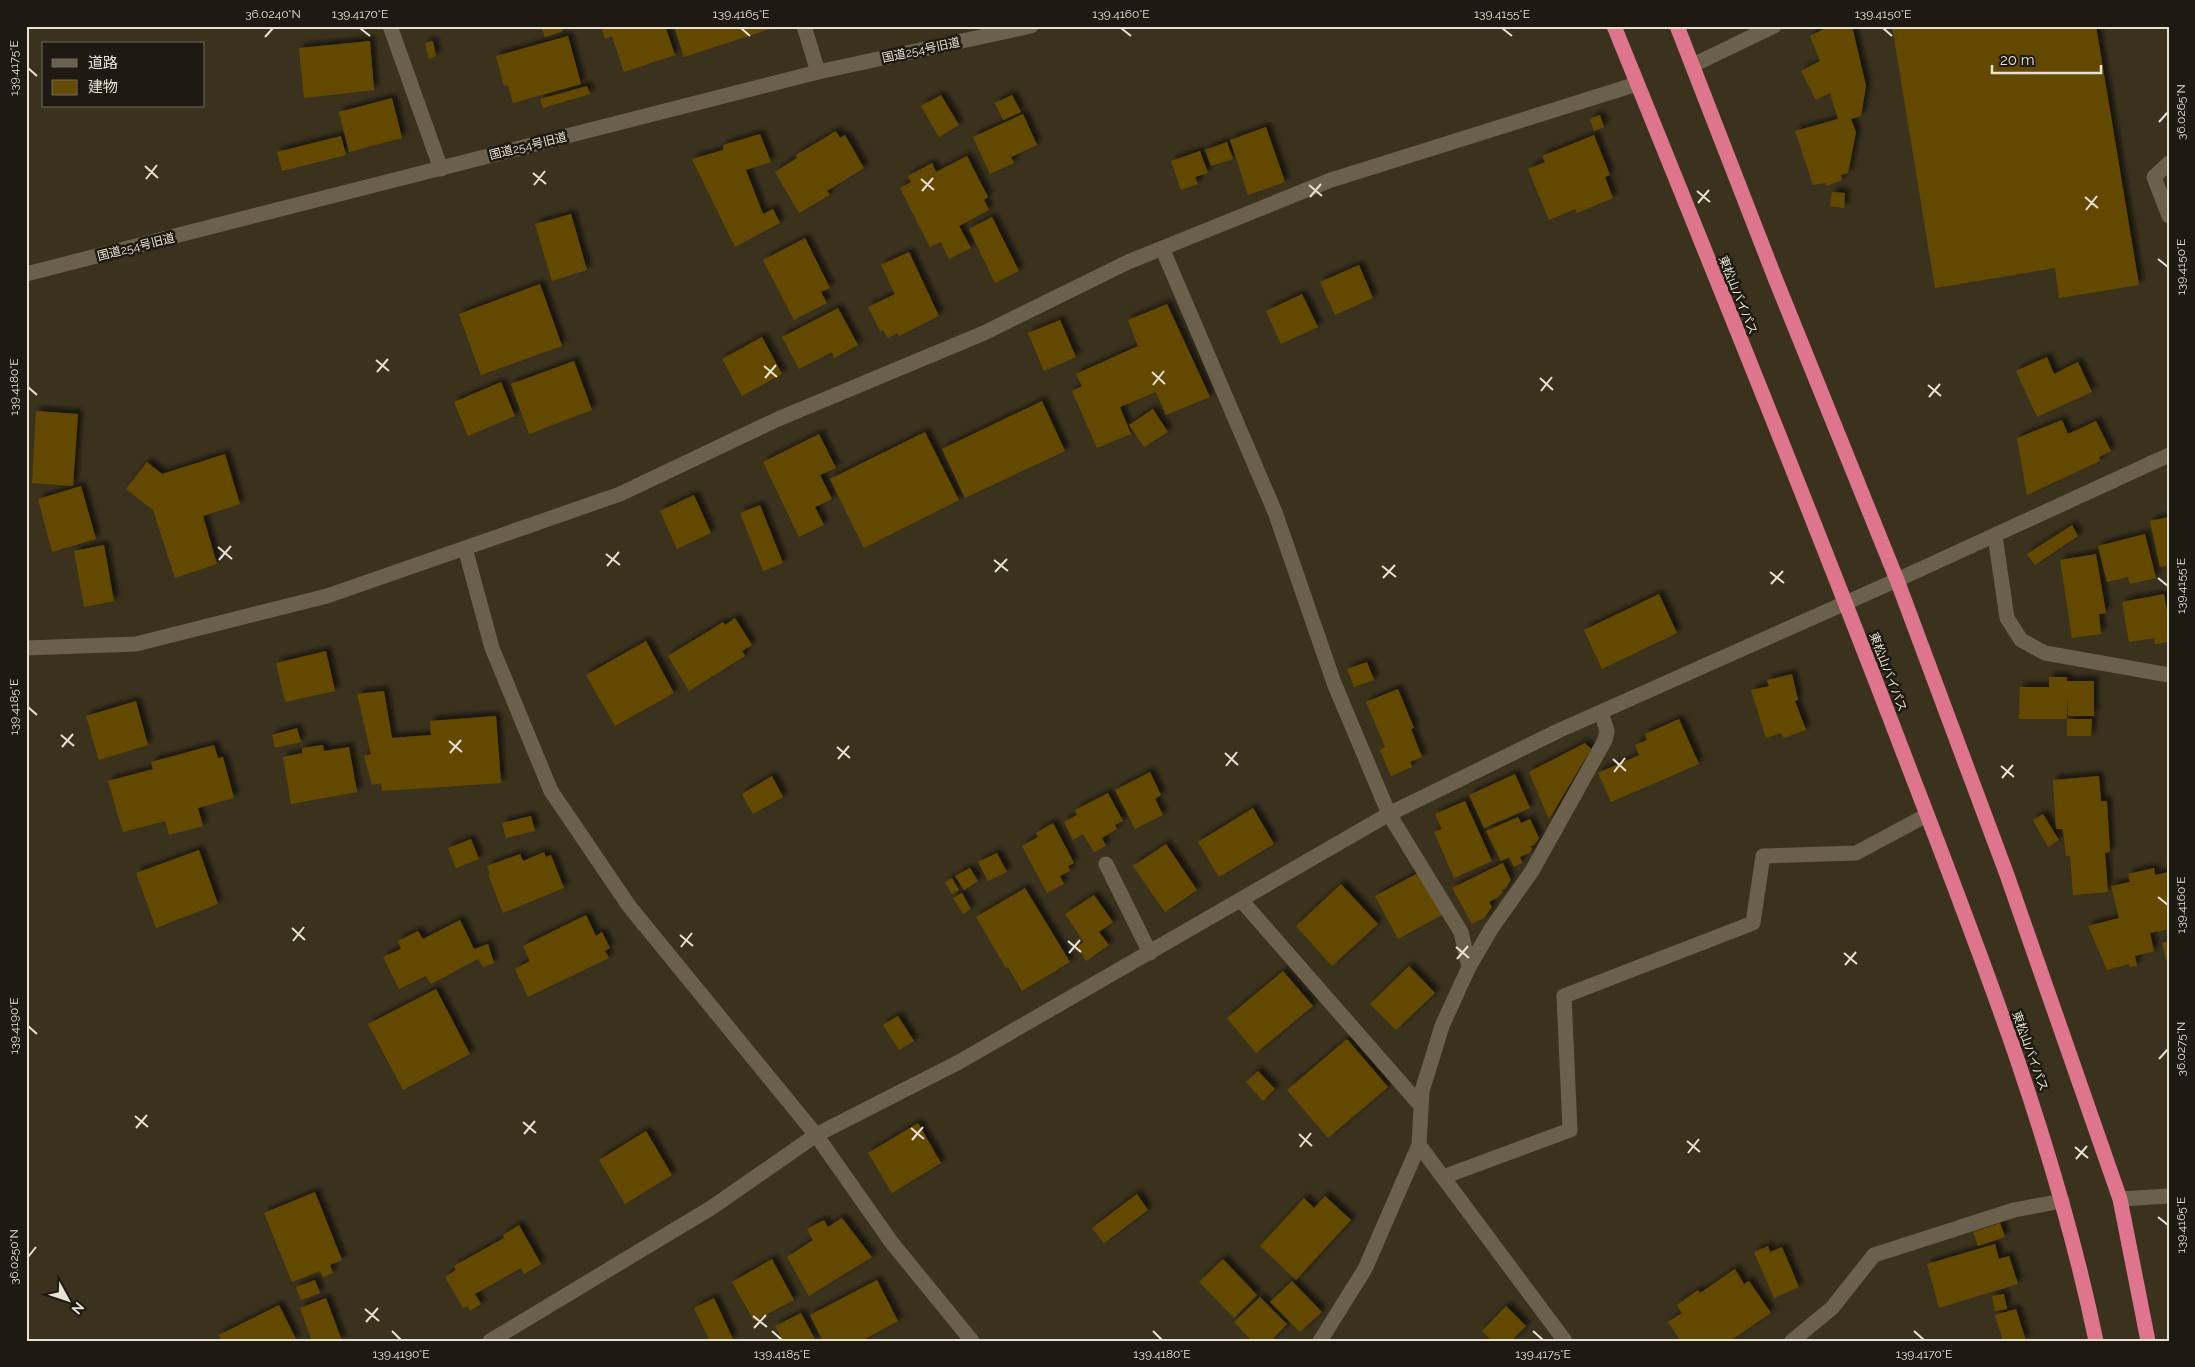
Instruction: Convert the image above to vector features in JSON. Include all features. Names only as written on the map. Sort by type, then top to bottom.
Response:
[{"type":"highway","name":"東松山バイパス","points":[[1614,26],[1846,603],[1964,911],[2032,1102],[2062,1201],[2086,1293],[2096,1341]]},
{"type":"highway","points":[[1677,26],[1775,278],[1897,580],[2007,875],[2120,1199],[2148,1341]]},
{"type":"street","points":[[390,26],[442,169]]},
{"type":"street","points":[[804,26],[818,72]]},
{"type":"street","name":"国道254号旧道","points":[[26,274],[818,72],[1032,26]]},
{"type":"street","points":[[1693,66],[1774,26]]},
{"type":"street","points":[[26,648],[136,644],[327,596],[620,494],[778,419],[984,333],[1128,262],[1162,248],[1331,180],[1637,84]]},
{"type":"street","points":[[2169,163],[2154,177],[2169,216]]},
{"type":"street","points":[[1162,248],[1275,512],[1334,683],[1389,814],[1461,932],[1470,967]]},
{"type":"street","points":[[490,1341],[711,1208],[816,1135],[960,1062],[1389,814],[1601,712],[1995,536],[2169,455]]},
{"type":"street","points":[[1995,536],[2007,618],[2021,640],[2045,653],[2169,675]]},
{"type":"street","points":[[465,548],[492,648],[551,791],[629,906],[816,1135],[892,1243],[972,1341]]},
{"type":"street","points":[[1320,1341],[1365,1269],[1419,1145],[1422,1091],[1442,1026],[1470,967],[1491,930],[1532,871],[1605,740],[1607,731],[1601,712]]},
{"type":"street","points":[[1443,1177],[1570,1130],[1564,996],[1753,923],[1763,856],[1856,853],[1927,815]]},
{"type":"street","points":[[1106,864],[1150,953]]},
{"type":"street","points":[[1241,900],[1421,1106]]},
{"type":"street","points":[[1419,1145],[1564,1341]]},
{"type":"street","points":[[2120,1199],[2169,1196]]},
{"type":"street","points":[[1792,1341],[1832,1308],[1874,1255],[2014,1210],[2062,1201]]},
{"type":"building","points":[[541,26],[561,26],[563,31],[545,37]]},
{"type":"building","points":[[601,26],[665,26],[675,55],[624,72],[612,36],[605,39]]},
{"type":"building","points":[[674,26],[776,26],[776,27],[684,57]]},
{"type":"building","points":[[1830,26],[1852,26],[1866,86],[1861,116],[1851,119],[1856,132],[1848,173],[1841,175],[1842,180],[1827,186],[1825,183],[1813,185],[1795,131],[1838,119],[1830,93],[1816,100],[1801,71],[1820,61],[1810,36]]},
{"type":"building","points":[[1892,26],[2096,26],[2139,285],[2059,298],[2055,268],[1935,288]]},
{"type":"building","points":[[568,36],[581,84],[513,103],[508,85],[504,86],[496,56]]},
{"type":"building","points":[[370,41],[374,90],[304,98],[299,48]]},
{"type":"building","points":[[433,41],[436,56],[429,59],[425,43]]},
{"type":"building","points":[[587,86],[590,94],[543,108],[540,99]]},
{"type":"building","points":[[941,95],[959,125],[939,137],[921,106]]},
{"type":"building","points":[[1012,95],[1021,112],[1003,120],[995,103]]},
{"type":"building","points":[[392,98],[402,138],[349,152],[339,112]]},
{"type":"building","points":[[1023,114],[1037,145],[1011,157],[1014,163],[990,174],[973,137]]},
{"type":"building","points":[[1600,115],[1604,127],[1594,131],[1590,119]]},
{"type":"building","points":[[1266,127],[1285,182],[1248,195],[1230,140]]},
{"type":"building","points":[[836,131],[840,138],[845,135],[864,168],[827,191],[830,195],[799,213],[775,172],[797,158],[796,155]]},
{"type":"building","points":[[760,134],[771,162],[746,170],[763,214],[773,209],[780,223],[735,247],[692,159],[723,150],[723,145]]},
{"type":"building","points":[[1594,135],[1610,175],[1605,177],[1613,198],[1577,213],[1575,209],[1549,220],[1528,169],[1545,162],[1542,156]]},
{"type":"building","points":[[341,136],[346,155],[282,171],[277,152]]},
{"type":"building","points":[[1227,142],[1233,159],[1211,166],[1205,150]]},
{"type":"building","points":[[1200,151],[1208,173],[1195,177],[1198,184],[1181,190],[1171,161]]},
{"type":"building","points":[[967,156],[988,197],[984,200],[989,210],[959,226],[971,248],[949,259],[941,242],[930,247],[900,188],[911,182],[908,176],[932,163],[936,172]]},
{"type":"building","points":[[1832,192],[1845,193],[1844,208],[1830,206]]},
{"type":"building","points":[[571,214],[587,270],[552,281],[535,224]]},
{"type":"building","points":[[992,217],[1019,271],[995,283],[969,229]]},
{"type":"building","points":[[805,238],[830,288],[821,292],[827,303],[794,320],[763,260]]},
{"type":"building","points":[[909,252],[939,316],[899,336],[897,333],[888,338],[883,330],[880,331],[868,307],[895,294],[881,265]]},
{"type":"building","points":[[1359,265],[1373,298],[1335,315],[1320,282]]},
{"type":"building","points":[[540,284],[562,346],[481,375],[459,314]]},
{"type":"building","points":[[1302,294],[1318,327],[1281,344],[1266,311]]},
{"type":"building","points":[[1167,304],[1210,397],[1166,415],[1156,392],[1120,407],[1131,434],[1097,448],[1072,391],[1082,386],[1076,374],[1138,346],[1128,320]]},
{"type":"building","points":[[838,308],[858,345],[834,358],[832,352],[799,369],[782,337]]},
{"type":"building","points":[[1060,320],[1076,357],[1044,371],[1028,333]]},
{"type":"building","points":[[762,337],[782,374],[742,396],[722,359]]},
{"type":"building","points":[[2047,357],[2054,374],[2078,362],[2092,392],[2037,417],[2016,371]]},
{"type":"building","points":[[574,361],[592,410],[529,434],[511,384]]},
{"type":"building","points":[[501,382],[515,416],[468,436],[454,402]]},
{"type":"building","points":[[1042,401],[1065,451],[965,498],[942,449]]},
{"type":"building","points":[[1153,409],[1168,432],[1144,447],[1129,425]]},
{"type":"building","points":[[36,411],[78,414],[73,486],[32,483]]},
{"type":"building","points":[[2062,420],[2068,434],[2096,421],[2111,451],[2099,457],[2100,461],[2027,495],[2017,438]]},
{"type":"building","points":[[925,432],[959,500],[864,548],[830,479]]},
{"type":"building","points":[[819,434],[836,468],[820,475],[832,499],[815,507],[824,525],[799,537],[763,462]]},
{"type":"building","points":[[225,454],[240,504],[203,516],[217,564],[175,578],[153,510],[126,489],[147,462],[162,474]]},
{"type":"building","points":[[81,486],[96,539],[52,552],[38,499]]},
{"type":"building","points":[[694,495],[711,533],[677,549],[660,511]]},
{"type":"building","points":[[760,505],[783,563],[763,571],[740,513]]},
{"type":"building","points":[[2169,517],[2168,570],[2167,566],[2160,567],[2150,521]]},
{"type":"building","points":[[2072,525],[2078,536],[2035,565],[2027,554]]},
{"type":"building","points":[[2145,534],[2156,578],[2130,584],[2128,577],[2107,582],[2098,546]]},
{"type":"building","points":[[104,545],[114,601],[84,607],[74,551]]},
{"type":"building","points":[[2096,554],[2106,613],[2099,614],[2101,634],[2072,638],[2060,560]]},
{"type":"building","points":[[1659,594],[1677,633],[1602,669],[1584,630]]},
{"type":"building","points":[[2164,594],[2169,622],[2169,642],[2155,644],[2154,638],[2129,642],[2122,602]]},
{"type":"building","points":[[735,618],[752,645],[742,651],[745,656],[689,691],[668,656],[723,622],[725,625]]},
{"type":"building","points":[[646,641],[674,693],[615,726],[586,675]]},
{"type":"building","points":[[326,651],[335,691],[285,702],[276,663]]},
{"type":"building","points":[[1367,662],[1374,680],[1354,687],[1347,669]]},
{"type":"building","points":[[1792,674],[1798,700],[1795,701],[1806,730],[1784,738],[1781,733],[1766,738],[1751,690],[1769,686],[1767,680]]},
{"type":"building","points":[[2049,677],[2067,677],[2067,681],[2094,681],[2094,716],[2068,716],[2067,693],[2067,719],[2019,719],[2020,687],[2049,687]]},
{"type":"building","points":[[1398,689],[1414,728],[1411,729],[1422,757],[1410,762],[1412,767],[1391,776],[1380,750],[1385,747],[1366,702]]},
{"type":"building","points":[[384,691],[392,738],[431,735],[430,721],[496,716],[501,783],[382,791],[381,783],[372,785],[364,756],[371,754],[357,694]]},
{"type":"building","points":[[136,701],[148,745],[99,760],[86,716]]},
{"type":"building","points":[[1679,719],[1699,764],[1611,802],[1598,773],[1639,755],[1635,745],[1647,740],[1645,734]]},
{"type":"building","points":[[2067,719],[2092,719],[2091,736],[2067,736]]},
{"type":"building","points":[[297,728],[301,742],[275,748],[272,735]]},
{"type":"building","points":[[1585,743],[1591,749],[1549,819],[1529,772]]},
{"type":"building","points":[[214,745],[218,758],[223,757],[234,798],[198,808],[203,826],[169,835],[165,821],[123,832],[108,781],[153,769],[151,762]]},
{"type":"building","points":[[323,745],[324,751],[349,747],[357,792],[291,804],[283,757],[302,753],[302,748]]},
{"type":"building","points":[[1150,772],[1161,795],[1155,799],[1163,815],[1135,829],[1115,790]]},
{"type":"building","points":[[1515,774],[1530,808],[1484,828],[1469,795]]},
{"type":"building","points":[[772,776],[783,797],[753,814],[742,794]]},
{"type":"building","points":[[2099,776],[2101,801],[2107,801],[2110,852],[2105,853],[2108,892],[2073,895],[2070,856],[2066,856],[2063,829],[2056,829],[2053,780]]},
{"type":"building","points":[[1108,793],[1123,821],[1115,825],[1117,829],[1102,838],[1106,846],[1094,852],[1083,834],[1073,840],[1064,822],[1077,815],[1075,810]]},
{"type":"building","points":[[1465,801],[1492,861],[1454,878],[1434,832],[1442,829],[1435,814]]},
{"type":"building","points":[[1253,808],[1274,844],[1219,877],[1198,842]]},
{"type":"building","points":[[2043,814],[2059,840],[2048,847],[2033,820]]},
{"type":"building","points":[[531,816],[535,831],[506,838],[502,823]]},
{"type":"building","points":[[1518,817],[1521,823],[1530,819],[1539,838],[1531,846],[1532,849],[1529,853],[1520,857],[1522,863],[1514,867],[1509,857],[1501,861],[1486,831]]},
{"type":"building","points":[[1053,823],[1074,863],[1068,866],[1070,871],[1060,876],[1064,884],[1047,893],[1022,846],[1038,837],[1036,833]]},
{"type":"building","points":[[471,839],[479,859],[456,868],[448,848]]},
{"type":"building","points":[[1166,844],[1197,890],[1165,912],[1133,866]]},
{"type":"building","points":[[199,850],[218,904],[156,928],[136,873]]},
{"type":"building","points":[[544,852],[546,857],[551,855],[564,888],[503,913],[488,874],[490,874],[487,866],[520,854],[523,861]]},
{"type":"building","points":[[997,853],[1007,872],[988,881],[978,862]]},
{"type":"building","points":[[1503,863],[1511,880],[1497,898],[1489,902],[1492,907],[1484,918],[1472,924],[1452,888]]},
{"type":"building","points":[[970,868],[978,881],[964,890],[955,876]]},
{"type":"building","points":[[2154,868],[2155,875],[2169,872],[2169,929],[2150,933],[2154,951],[2135,956],[2137,966],[2130,967],[2129,964],[2107,970],[2088,926],[2119,918],[2111,886],[2130,882],[2128,874]]},
{"type":"building","points":[[1422,871],[1444,914],[1398,939],[1375,896]]},
{"type":"building","points":[[952,878],[959,890],[952,894],[945,882]]},
{"type":"building","points":[[1341,884],[1378,924],[1332,966],[1296,926]]},
{"type":"building","points":[[1025,888],[1070,962],[1022,991],[976,917]]},
{"type":"building","points":[[962,893],[971,909],[963,914],[953,898]]},
{"type":"building","points":[[1094,895],[1113,922],[1099,932],[1109,945],[1086,961],[1077,947],[1084,942],[1065,914]]},
{"type":"building","points":[[586,915],[596,936],[602,932],[610,948],[605,951],[609,958],[528,997],[515,969],[530,961],[523,946]]},
{"type":"building","points":[[460,920],[474,949],[488,944],[494,963],[483,967],[478,959],[431,984],[426,976],[399,989],[383,957],[401,949],[398,941],[418,931],[423,939]]},
{"type":"building","points":[[2169,941],[2169,960],[2166,960],[2162,943]]},
{"type":"building","points":[[1409,966],[1435,993],[1396,1030],[1370,1004]]},
{"type":"building","points":[[1283,971],[1313,1006],[1256,1053],[1227,1018]]},
{"type":"building","points":[[436,989],[470,1054],[403,1090],[368,1024]]},
{"type":"building","points":[[898,1016],[914,1041],[899,1050],[883,1025]]},
{"type":"building","points":[[1347,1039],[1388,1087],[1328,1138],[1287,1090]]},
{"type":"building","points":[[1258,1071],[1275,1089],[1263,1101],[1246,1082]]},
{"type":"building","points":[[918,1123],[941,1163],[892,1193],[868,1153]]},
{"type":"building","points":[[646,1131],[672,1175],[625,1204],[599,1160]]},
{"type":"building","points":[[315,1192],[342,1260],[330,1265],[333,1273],[323,1277],[320,1271],[292,1282],[264,1213]]},
{"type":"building","points":[[1137,1194],[1148,1210],[1104,1243],[1092,1228]]},
{"type":"building","points":[[1325,1196],[1351,1220],[1296,1280],[1260,1246],[1304,1198],[1314,1208]]},
{"type":"building","points":[[842,1218],[872,1257],[809,1296],[787,1257],[813,1240],[807,1229],[824,1220],[828,1227]]},
{"type":"building","points":[[2000,1223],[2005,1237],[1978,1246],[1973,1232]]},
{"type":"building","points":[[519,1225],[541,1264],[524,1274],[521,1268],[475,1294],[481,1304],[470,1311],[468,1306],[463,1308],[445,1277],[456,1270],[454,1266],[504,1238],[503,1235]]},
{"type":"building","points":[[1995,1244],[1999,1259],[2009,1256],[2018,1284],[1939,1308],[1927,1264]]},
{"type":"building","points":[[1768,1246],[1770,1252],[1782,1247],[1799,1287],[1774,1298],[1754,1252]]},
{"type":"building","points":[[772,1259],[794,1300],[754,1321],[732,1282]]},
{"type":"building","points":[[1223,1259],[1257,1295],[1234,1318],[1199,1282]]},
{"type":"building","points":[[1735,1269],[1744,1284],[1749,1281],[1771,1313],[1730,1341],[1681,1341],[1668,1322],[1682,1313],[1677,1305],[1698,1290],[1700,1293]]},
{"type":"building","points":[[315,1280],[320,1293],[301,1300],[296,1287]]},
{"type":"building","points":[[877,1280],[898,1321],[861,1341],[823,1341],[810,1315]]},
{"type":"building","points":[[1292,1281],[1322,1312],[1300,1332],[1270,1302]]},
{"type":"building","points":[[2004,1294],[2007,1309],[1995,1311],[1992,1296]]},
{"type":"building","points":[[1260,1297],[1287,1324],[1271,1341],[1252,1341],[1234,1322]]},
{"type":"building","points":[[326,1298],[342,1341],[312,1341],[300,1308]]},
{"type":"building","points":[[714,1298],[733,1339],[729,1341],[710,1341],[694,1308]]},
{"type":"building","points":[[279,1305],[297,1341],[222,1341],[219,1335]]},
{"type":"building","points":[[1506,1306],[1526,1326],[1511,1341],[1492,1341],[1482,1331]]},
{"type":"building","points":[[2016,1309],[2026,1341],[2003,1341],[1995,1315]]},
{"type":"building","points":[[801,1313],[816,1341],[783,1341],[775,1326]]}]
